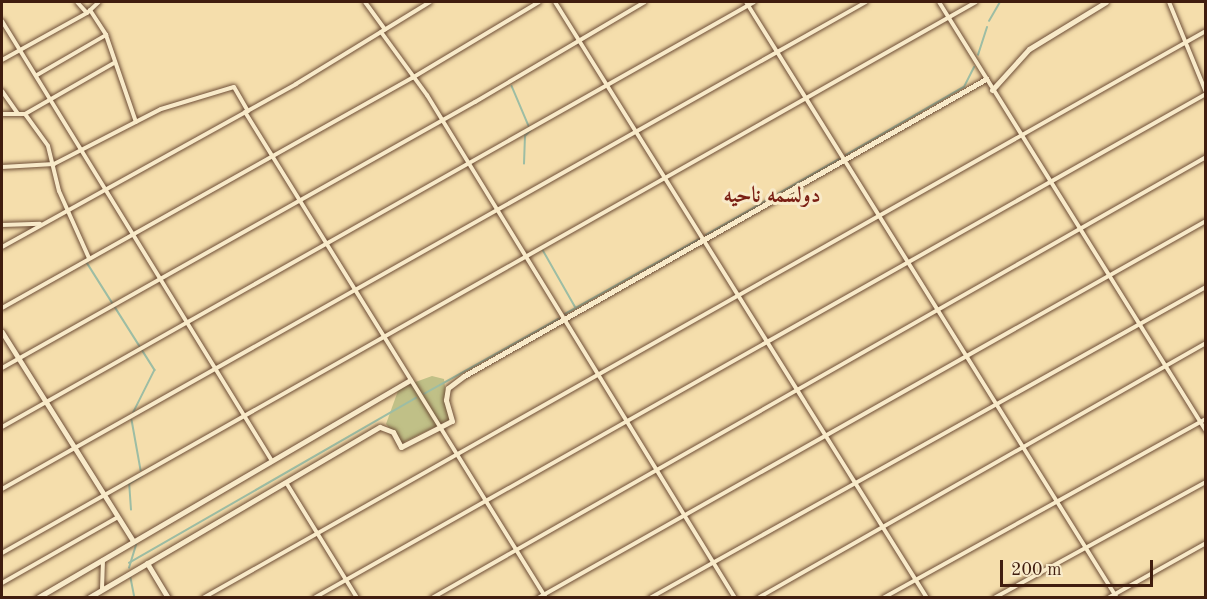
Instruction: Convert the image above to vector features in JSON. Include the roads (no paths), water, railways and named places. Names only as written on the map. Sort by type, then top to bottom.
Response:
[{"type":"street","points":[[77,2],[88,11],[106,35],[136,122]]},
{"type":"street","points":[[2,60],[88,11],[99,2]]},
{"type":"street","points":[[365,2],[735,597]]},
{"type":"street","points":[[2,247],[246,111],[430,2]]},
{"type":"street","points":[[2,308],[412,78],[539,2]]},
{"type":"street","points":[[555,2],[927,597]]},
{"type":"street","points":[[2,368],[441,121],[645,2]]},
{"type":"street","points":[[2,427],[747,3],[754,2]]},
{"type":"street","points":[[2,489],[866,2]]},
{"type":"street","points":[[939,2],[1206,431]]},
{"type":"street","points":[[2,553],[806,96],[976,2]]},
{"type":"street","points":[[992,90],[1029,49],[1079,21],[1106,2]]},
{"type":"street","points":[[314,597],[1206,93],[1183,44],[1169,2]]},
{"type":"street","points":[[747,3],[1116,596]]},
{"type":"street","points":[[2,21],[37,75],[131,235],[273,462]]},
{"type":"street","points":[[203,597],[1206,31]]},
{"type":"street","points":[[37,75],[106,35]]},
{"type":"street","points":[[2,114],[25,114],[49,98],[114,63]]},
{"type":"street","points":[[88,597],[287,484],[380,428],[393,432],[401,447],[452,421],[446,400],[448,387],[845,162],[986,79]]},
{"type":"street","points":[[2,167],[54,164],[161,109],[234,87],[272,156],[545,596]]},
{"type":"street","points":[[2,91],[18,114]]},
{"type":"street","points":[[25,114],[48,146],[68,210],[89,258]]},
{"type":"street","points":[[432,597],[1206,157]]},
{"type":"street","points":[[538,597],[545,596],[825,435],[1206,221]]},
{"type":"street","points":[[2,225],[42,224]]},
{"type":"street","points":[[650,597],[1206,287]]},
{"type":"street","points":[[2,332],[133,542]]},
{"type":"street","points":[[758,597],[1206,343]]},
{"type":"street","points":[[37,597],[273,462],[410,380]]},
{"type":"street","points":[[883,597],[1206,419]]},
{"type":"street","points":[[994,597],[1206,482]]},
{"type":"street","points":[[287,484],[357,597]]},
{"type":"street","points":[[2,583],[118,517]]},
{"type":"street","points":[[1107,597],[1116,596],[1206,543]]},
{"type":"street","points":[[102,589],[103,559]]},
{"type":"street","points":[[147,563],[168,597]]},
{"type":"waterway","points":[[989,21],[1000,2]]},
{"type":"waterway","points":[[978,55],[987,27]]},
{"type":"waterway","points":[[846,155],[964,87],[974,67]]},
{"type":"waterway","points":[[512,86],[529,126]]},
{"type":"waterway","points":[[524,164],[525,136],[531,130]]},
{"type":"waterway","points":[[706,235],[839,159]]},
{"type":"waterway","points":[[565,314],[699,239]]},
{"type":"waterway","points":[[543,250],[576,308]]},
{"type":"waterway","points":[[86,261],[155,370],[134,412]]},
{"type":"waterway","points":[[424,394],[558,319]]},
{"type":"waterway","points":[[129,563],[416,398]]},
{"type":"waterway","points":[[132,420],[141,470]]},
{"type":"waterway","points":[[131,510],[129,484],[142,476]]},
{"type":"waterway","points":[[129,568],[136,545]]},
{"type":"waterway","points":[[131,578],[135,598]]},
{"type":"district","name":"دولسمه ناحیه","points":[[772,197]]}]
